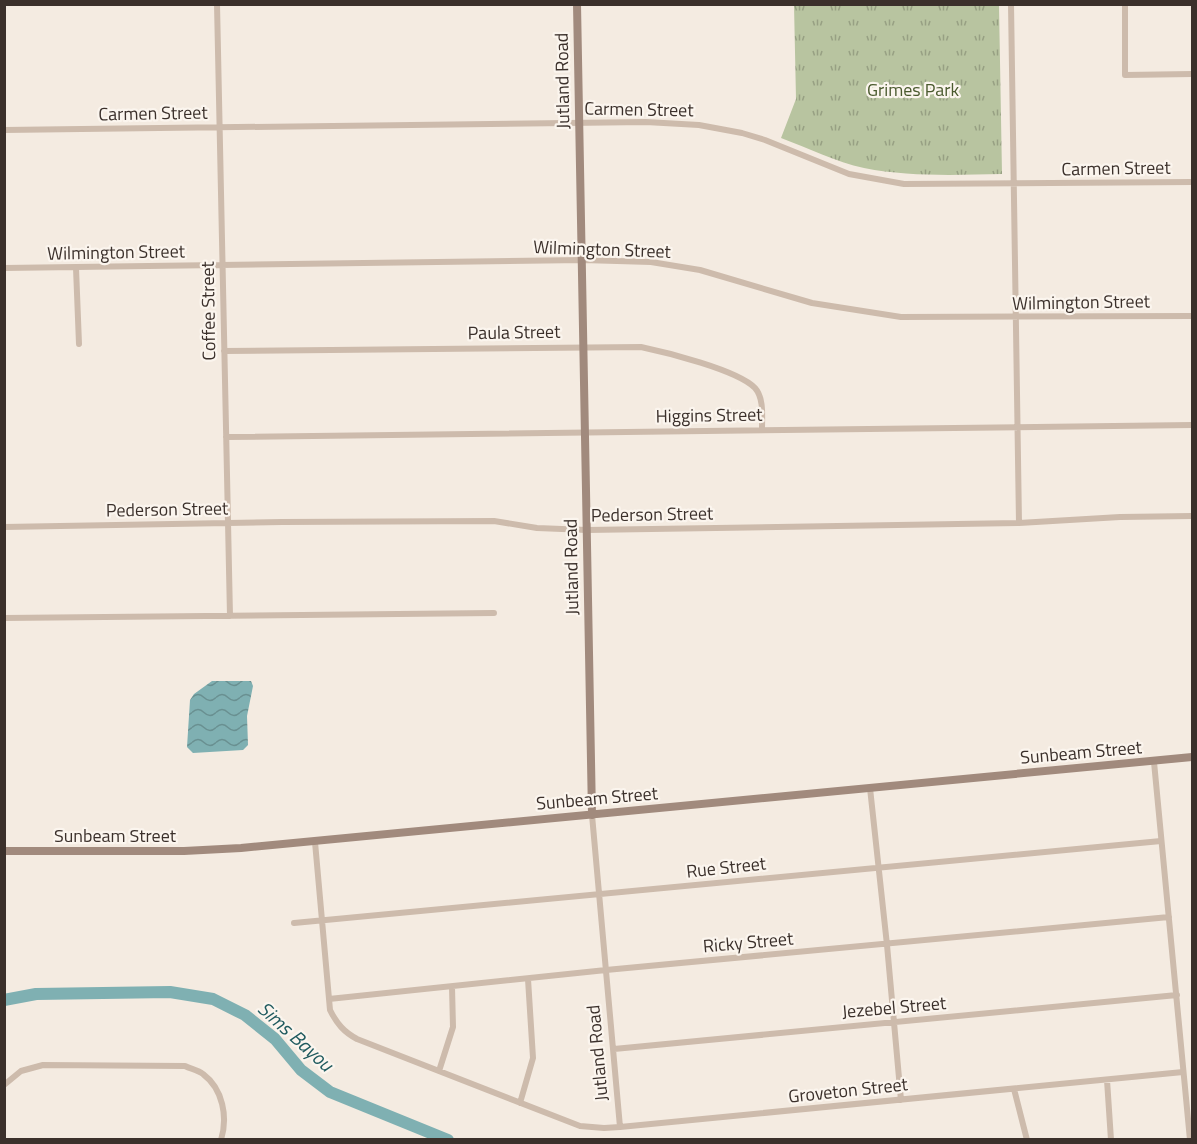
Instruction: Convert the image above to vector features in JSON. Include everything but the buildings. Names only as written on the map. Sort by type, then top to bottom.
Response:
[{"type":"street","name":"Coffee Street","points":[[218,4],[230,616]]},
{"type":"street","name":"Jutland Road","points":[[577,4],[592,815],[620,1127]]},
{"type":"street","points":[[1011,4],[1019,524]]},
{"type":"street","points":[[1125,4],[1125,75],[1192,74]]},
{"type":"street","name":"Carmen Street","points":[[4,130],[646,122],[699,125],[722,129],[765,140],[849,174],[903,184],[1192,182]]},
{"type":"street","name":"Wilmington Street","points":[[4,268],[583,260],[651,262],[700,270],[812,303],[901,317],[1192,316]]},
{"type":"street","points":[[76,268],[79,344]]},
{"type":"street","name":"Paula Street","points":[[224,351],[640,347],[674,353],[742,379],[756,389],[762,405],[762,429]]},
{"type":"street","name":"Higgins Street","points":[[226,437],[1192,424]]},
{"type":"street","name":"Pederson Street","points":[[4,526],[494,521],[537,528],[587,530],[1019,524],[1120,517],[1192,516]]},
{"type":"street","points":[[4,618],[494,614]]},
{"type":"street","name":"Sunbeam Street","points":[[4,851],[184,851],[315,842],[1192,757]]},
{"type":"street","points":[[1154,762],[1190,1140]]},
{"type":"street","points":[[870,788],[901,1100]]},
{"type":"street","name":"Rue Street","points":[[294,923],[1161,841]]},
{"type":"street","name":"Groveton Street","points":[[315,842],[330,1010],[346,1033],[580,1126],[620,1127],[1183,1072]]},
{"type":"street","name":"Ricky Street","points":[[329,999],[1169,916]]},
{"type":"street","points":[[520,1103],[533,1058],[528,979]]},
{"type":"street","points":[[438,1071],[453,1027],[452,987]]},
{"type":"street","name":"Jezebel Street","points":[[614,1049],[1177,995]]},
{"type":"street","points":[[4,1085],[21,1071],[43,1065],[185,1066],[202,1073],[214,1085],[224,1108],[224,1130],[221,1140]]},
{"type":"street","points":[[1107,1080],[1112,1140]]},
{"type":"street","points":[[1014,1089],[1027,1140]]},
{"type":"green space","name":"Grimes Park","points":[[794,5],[999,5],[1002,174],[933,175],[881,171],[843,162],[781,138],[796,99]]},
{"type":"water","points":[[212,681],[251,681],[253,686],[247,716],[248,745],[243,750],[193,753],[187,747],[190,700],[194,694]]},
{"type":"waterway","name":"Sims Bayou","points":[[4,1000],[36,994],[170,992],[213,999],[245,1015],[275,1039],[301,1070],[330,1092],[448,1140]]}]
